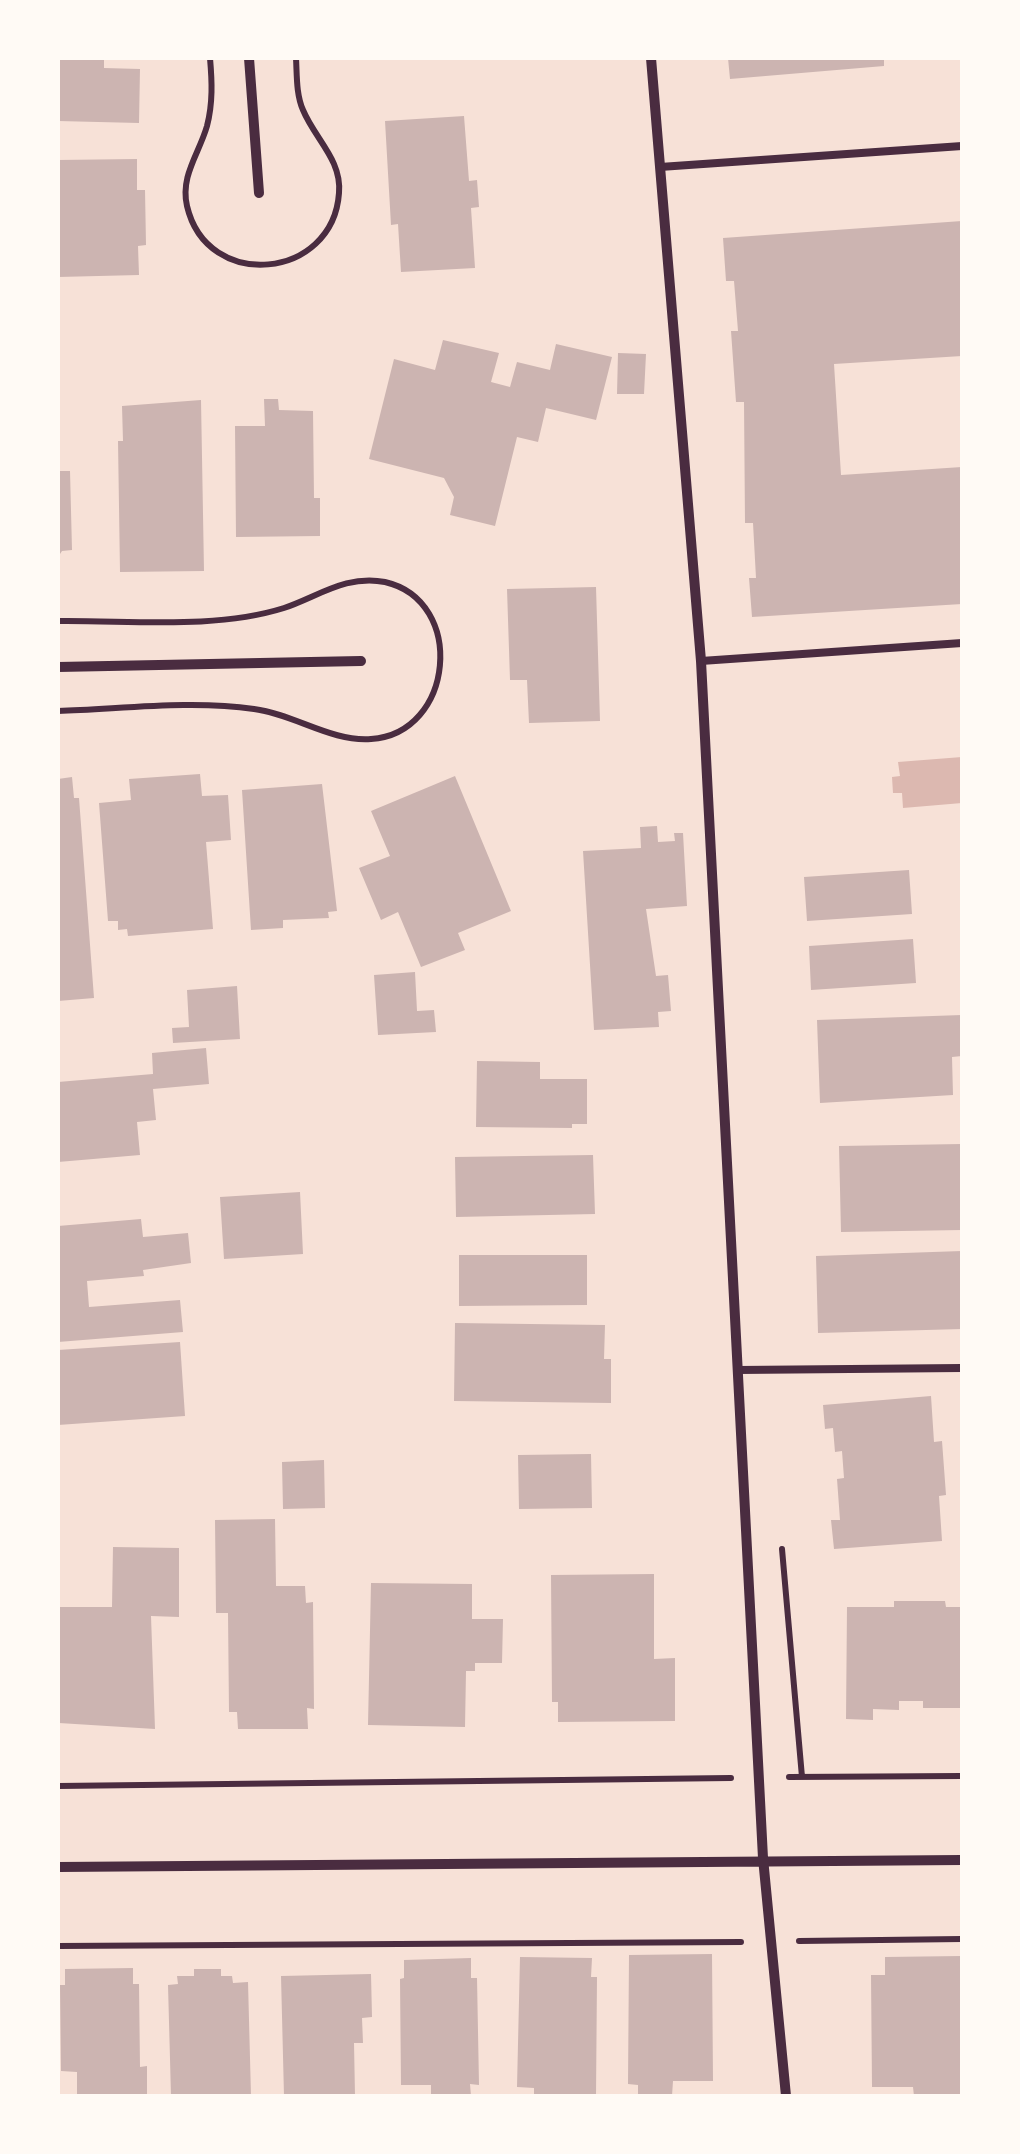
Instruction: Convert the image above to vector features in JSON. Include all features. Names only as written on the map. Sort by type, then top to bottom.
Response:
[{"type":"street","points":[[249,58],[258,193]]},
{"type":"street","points":[[652,58],[701,661],[763,1858],[786,2096]]},
{"type":"street","points":[[58,667],[361,661]]},
{"type":"street","points":[[58,1867],[763,1858],[962,1860]]},
{"type":"lane","points":[[660,166],[962,146]]},
{"type":"lane","points":[[701,661],[962,644]]},
{"type":"lane","points":[[738,1370],[962,1368]]},
{"type":"path","points":[[781,1530],[802,1777]]},
{"type":"path","points":[[58,1786],[962,1776]]},
{"type":"path","points":[[58,1946],[962,1940]]},
{"type":"shaded area","points":[[962,757],[962,803],[903,808],[902,793],[893,793],[892,777],[900,776],[898,762]]},
{"type":"building","points":[[58,58],[104,58],[104,68],[140,69],[139,123],[58,121]]},
{"type":"building","points":[[728,58],[884,58],[884,66],[730,79]]},
{"type":"building","points":[[464,116],[469,181],[477,180],[479,207],[471,208],[475,268],[401,272],[398,224],[391,225],[385,121]]},
{"type":"building","points":[[137,159],[137,190],[145,190],[146,245],[138,246],[139,275],[58,277],[58,160]]},
{"type":"building","points":[[962,221],[962,356],[834,364],[841,475],[962,467],[962,604],[752,617],[749,578],[756,578],[753,523],[745,523],[744,402],[736,402],[731,331],[738,331],[734,281],[726,281],[723,238]]},
{"type":"building","points":[[443,340],[499,353],[491,382],[510,387],[517,362],[550,370],[556,344],[612,357],[596,420],[546,408],[538,442],[517,437],[495,526],[450,515],[454,497],[444,478],[369,459],[394,359],[435,370]]},
{"type":"building","points":[[618,353],[646,354],[644,394],[617,394]]},
{"type":"building","points":[[264,399],[278,399],[279,410],[313,411],[314,498],[320,498],[320,536],[236,537],[235,426],[265,426]]},
{"type":"building","points":[[201,400],[204,571],[120,572],[118,441],[123,441],[122,406]]},
{"type":"building","points":[[58,471],[70,471],[72,550],[62,551],[58,557]]},
{"type":"building","points":[[596,587],[600,721],[529,723],[527,680],[510,680],[507,589]]},
{"type":"building","points":[[200,774],[202,796],[228,795],[231,840],[206,842],[213,929],[128,936],[127,929],[118,930],[118,921],[108,921],[99,803],[131,800],[129,779]]},
{"type":"building","points":[[455,776],[511,911],[458,933],[465,950],[421,967],[398,912],[381,920],[359,868],[390,856],[371,811]]},
{"type":"building","points":[[72,777],[74,798],[79,798],[94,998],[58,1001],[58,779]]},
{"type":"building","points":[[322,784],[337,911],[328,912],[329,918],[283,920],[283,928],[251,930],[242,790]]},
{"type":"building","points":[[657,826],[658,842],[675,841],[674,833],[683,833],[687,906],[646,909],[656,976],[668,975],[671,1011],[658,1012],[659,1027],[594,1030],[583,851],[641,848],[640,827]]},
{"type":"building","points":[[909,870],[912,914],[807,921],[804,877]]},
{"type":"building","points":[[913,939],[916,983],[811,990],[809,946]]},
{"type":"building","points":[[415,972],[417,1011],[434,1010],[436,1032],[378,1035],[374,975]]},
{"type":"building","points":[[237,986],[240,1039],[173,1043],[172,1028],[189,1027],[187,990]]},
{"type":"building","points":[[962,1015],[962,1056],[952,1057],[953,1095],[820,1103],[817,1020]]},
{"type":"building","points":[[206,1048],[209,1084],[153,1089],[156,1120],[137,1122],[140,1155],[58,1162],[58,1082],[153,1074],[152,1053]]},
{"type":"building","points":[[477,1061],[540,1062],[540,1079],[587,1079],[587,1124],[572,1124],[572,1128],[476,1127]]},
{"type":"building","points":[[962,1144],[962,1230],[841,1232],[839,1146]]},
{"type":"building","points":[[593,1155],[595,1214],[456,1217],[455,1157]]},
{"type":"building","points":[[300,1192],[303,1254],[224,1259],[220,1197]]},
{"type":"building","points":[[141,1219],[143,1237],[188,1233],[191,1263],[143,1270],[144,1276],[87,1281],[89,1307],[180,1300],[183,1332],[58,1342],[58,1226]]},
{"type":"building","points":[[962,1251],[962,1329],[818,1333],[816,1256]]},
{"type":"building","points":[[459,1255],[587,1255],[587,1305],[459,1306]]},
{"type":"building","points":[[455,1323],[605,1325],[604,1359],[611,1359],[611,1403],[454,1401]]},
{"type":"building","points":[[180,1342],[185,1416],[58,1425],[58,1350]]},
{"type":"building","points":[[931,1396],[934,1442],[942,1441],[946,1495],[939,1496],[942,1541],[834,1549],[831,1520],[840,1520],[837,1479],[844,1478],[842,1451],[835,1452],[833,1428],[825,1429],[823,1405]]},
{"type":"building","points":[[591,1454],[592,1508],[519,1509],[518,1455]]},
{"type":"building","points":[[324,1460],[325,1508],[283,1509],[282,1462]]},
{"type":"building","points":[[275,1519],[276,1586],[305,1586],[306,1603],[313,1602],[314,1709],[307,1708],[308,1729],[238,1729],[237,1712],[229,1712],[228,1613],[216,1613],[215,1520]]},
{"type":"building","points":[[113,1547],[179,1548],[179,1617],[151,1616],[155,1729],[59,1723],[58,1607],[112,1607]]},
{"type":"building","points":[[654,1574],[654,1659],[675,1658],[675,1721],[558,1722],[558,1702],[552,1702],[551,1575]]},
{"type":"building","points":[[371,1583],[472,1584],[472,1619],[503,1619],[502,1663],[475,1663],[475,1671],[466,1671],[465,1727],[368,1725]]},
{"type":"building","points":[[894,1601],[945,1601],[946,1607],[962,1607],[962,1708],[923,1708],[923,1701],[899,1701],[899,1710],[873,1709],[873,1720],[846,1719],[847,1607],[894,1607]]},
{"type":"building","points":[[712,1954],[713,2081],[673,2081],[672,2096],[638,2096],[638,2085],[628,2084],[629,1955]]},
{"type":"building","points":[[962,1956],[962,2096],[914,2096],[913,2087],[872,2087],[871,1975],[885,1975],[885,1957]]},
{"type":"building","points":[[520,1957],[592,1958],[591,1977],[597,1977],[596,2096],[534,2096],[534,2088],[517,2087]]},
{"type":"building","points":[[471,1958],[471,1978],[477,1978],[479,2085],[470,2084],[471,2096],[431,2096],[431,2085],[401,2085],[400,1979],[404,1978],[404,1960]]},
{"type":"building","points":[[133,1968],[133,1984],[139,1984],[140,2067],[147,2066],[147,2096],[77,2096],[77,2072],[61,2071],[60,1985],[65,1985],[65,1969]]},
{"type":"building","points":[[194,1969],[221,1969],[221,1976],[232,1976],[233,1983],[248,1982],[251,2096],[171,2096],[168,1985],[178,1984],[177,1976],[194,1976]]},
{"type":"building","points":[[371,1974],[372,2017],[362,2018],[363,2043],[354,2043],[355,2096],[284,2096],[281,1976]]}]
